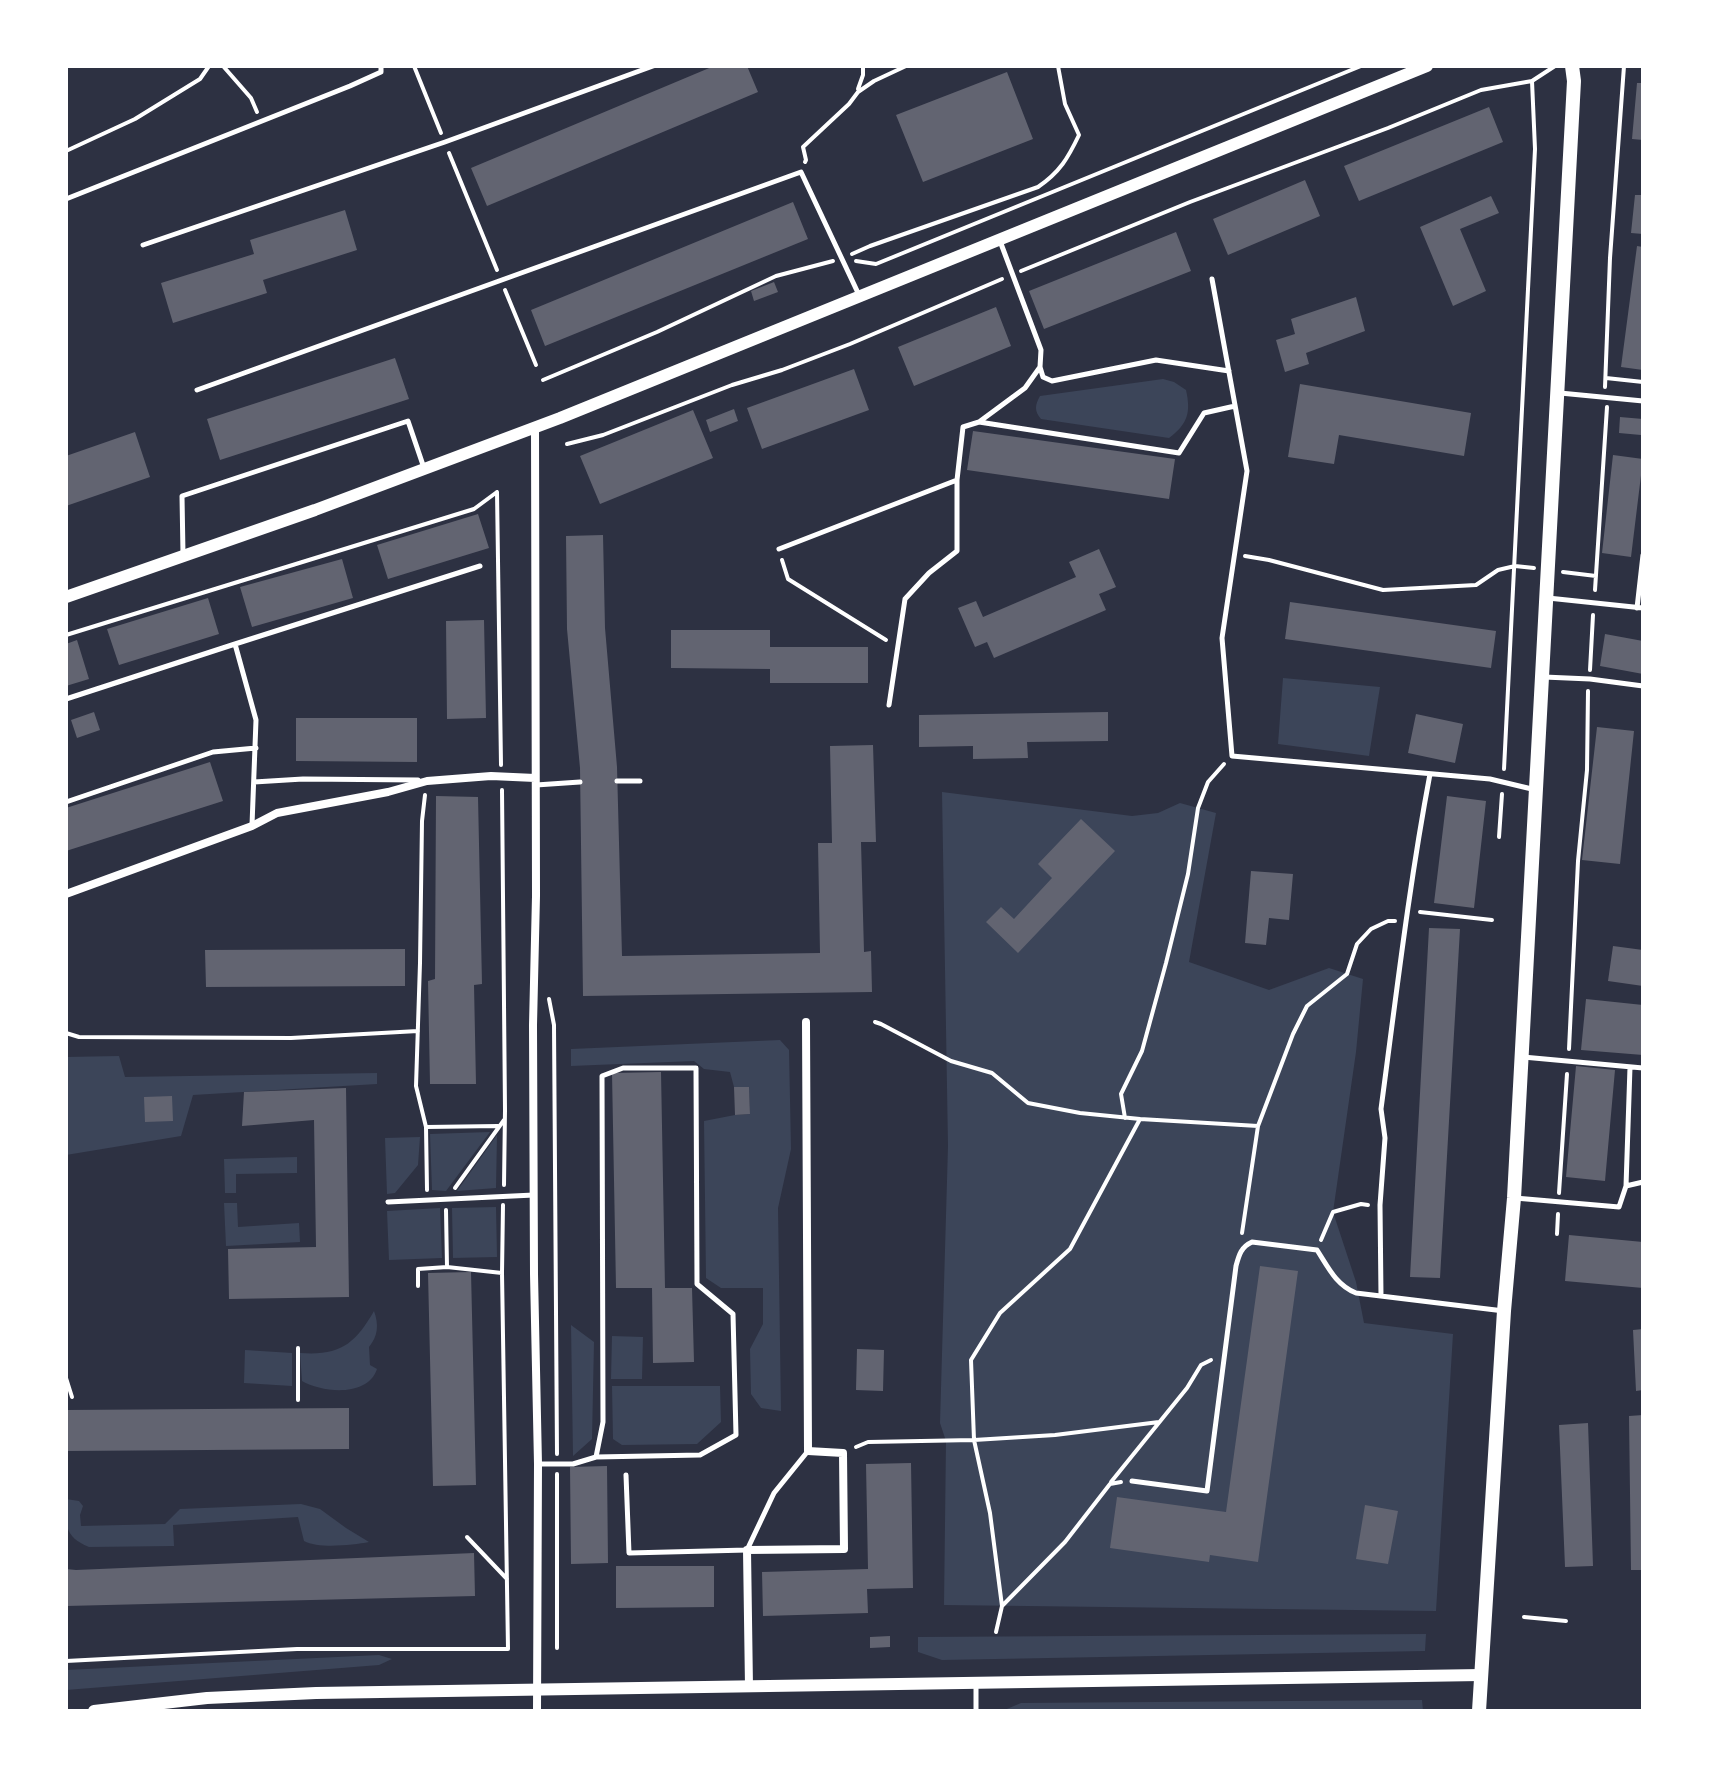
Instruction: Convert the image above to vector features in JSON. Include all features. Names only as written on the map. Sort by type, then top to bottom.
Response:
[{"type":"main road","points":[[1479,1711],[1522,1057],[1574,81],[1572,66]]},
{"type":"street","points":[[66,597],[535,428],[1427,66]]},
{"type":"street","points":[[535,428],[536,896],[533,1025],[538,1464],[537,1711]]},
{"type":"street","points":[[66,894],[252,826],[277,813],[388,792],[427,781],[501,776],[535,781]]},
{"type":"street","points":[[749,1687],[747,1550],[844,1549],[843,1453],[808,1451],[806,1022]]},
{"type":"street","points":[[94,1711],[154,1703],[266,1695],[1481,1675]]},
{"type":"lane","points":[[66,199],[381,72],[381,66]]},
{"type":"lane","points":[[143,245],[445,142],[653,66]]},
{"type":"lane","points":[[197,390],[801,172],[859,296]]},
{"type":"lane","points":[[1000,240],[1041,350],[1043,377],[1052,381],[1156,360],[1229,371]]},
{"type":"lane","points":[[1212,279],[1247,471],[1222,638],[1232,756],[1490,779],[1537,790]]},
{"type":"lane","points":[[889,705],[905,599],[929,573],[957,551],[957,480],[963,427],[979,422],[1025,388],[1040,367]]},
{"type":"lane","points":[[1558,393],[1643,401]]},
{"type":"lane","points":[[979,422],[1179,453],[1204,413],[1235,406]]},
{"type":"lane","points":[[183,556],[182,496],[408,421],[425,469]]},
{"type":"lane","points":[[779,549],[957,480]]},
{"type":"lane","points":[[1547,598],[1640,608],[1643,555]]},
{"type":"lane","points":[[66,699],[480,566]]},
{"type":"lane","points":[[235,644],[256,720],[252,826]]},
{"type":"lane","points":[[1543,677],[1643,686]]},
{"type":"lane","points":[[66,802],[213,752],[256,748]]},
{"type":"lane","points":[[1381,1296],[1380,1205],[1385,1138],[1381,1109],[1405,920],[1430,774]]},
{"type":"lane","points":[[254,782],[303,779],[427,781]]},
{"type":"lane","points":[[535,781],[580,782]]},
{"type":"lane","points":[[617,781],[640,781]]},
{"type":"lane","points":[[1522,1057],[1643,1068]]},
{"type":"lane","points":[[1514,1198],[1619,1207],[1626,1186],[1630,1067]]},
{"type":"lane","points":[[538,1464],[573,1464],[596,1457],[700,1455],[736,1435],[733,1314],[697,1284],[696,1068],[623,1068],[602,1076],[603,1422],[596,1457]]},
{"type":"lane","points":[[1626,1186],[1643,1182]]},
{"type":"lane","points":[[388,1202],[534,1195]]},
{"type":"lane","points":[[1132,1481],[1207,1491],[1236,1266],[1245,1245],[1252,1242],[1317,1250],[1338,1283],[1358,1293],[1504,1311]]},
{"type":"lane","points":[[626,1475],[629,1553],[747,1550],[774,1493],[808,1451]]},
{"type":"lane","points":[[976,1684],[976,1711]]},
{"type":"path","points":[[66,151],[135,119],[200,79],[209,66]]},
{"type":"path","points":[[223,66],[251,98],[261,121]]},
{"type":"path","points":[[414,66],[536,365]]},
{"type":"path","points":[[858,92],[863,66]]},
{"type":"path","points":[[803,147],[858,92],[906,66]]},
{"type":"path","points":[[543,380],[657,332],[776,276],[842,259],[870,246],[1038,187],[1054,176],[1079,135],[1065,104],[1058,66]]},
{"type":"path","points":[[842,259],[876,264],[1361,66]]},
{"type":"path","points":[[567,444],[603,435],[850,344],[1190,202],[1481,90],[1532,81],[1555,66]]},
{"type":"path","points":[[1578,861],[1587,770],[1587,702],[1607,407],[1605,378],[1610,258],[1624,66]]},
{"type":"path","points":[[1499,837],[1535,149],[1532,81]]},
{"type":"path","points":[[1605,378],[1643,382]]},
{"type":"path","points":[[66,635],[474,509],[497,492],[505,1095],[502,1273],[508,1649],[297,1649],[66,1661]]},
{"type":"path","points":[[779,549],[788,579],[898,647]]},
{"type":"path","points":[[1235,554],[1383,590],[1476,585],[1498,570],[1515,566]]},
{"type":"path","points":[[1125,1118],[1121,1094],[1142,1051],[1166,963],[1188,874],[1198,808],[1208,782],[1232,756]]},
{"type":"path","points":[[427,781],[422,821],[416,1086],[426,1127],[427,1201]]},
{"type":"path","points":[[1405,920],[1414,911],[1492,920]]},
{"type":"path","points":[[1240,1251],[1258,1126],[1293,1034],[1307,1006],[1347,974],[1357,944],[1371,929],[1388,921]]},
{"type":"path","points":[[549,998],[554,1025],[557,1648]]},
{"type":"path","points":[[875,1022],[951,1061],[992,1073],[1028,1103],[1125,1118],[1258,1126]]},
{"type":"path","points":[[66,1033],[95,1038],[276,1038],[418,1031]]},
{"type":"path","points":[[996,1632],[1002,1606],[990,1513],[974,1440],[971,1360],[1000,1313],[1070,1249],[1140,1119]]},
{"type":"path","points":[[426,1127],[499,1126]]},
{"type":"path","points":[[1317,1250],[1333,1212],[1361,1204],[1380,1205]]},
{"type":"path","points":[[418,1286],[418,1269],[447,1267],[502,1273]]},
{"type":"path","points":[[298,1348],[298,1400]]},
{"type":"path","points":[[1002,1606],[1065,1542],[1187,1388],[1201,1365],[1226,1352]]},
{"type":"path","points":[[66,1378],[72,1397]]},
{"type":"path","points":[[843,1453],[868,1442],[1055,1435],[1159,1422]]},
{"type":"path","points":[[1110,1484],[1132,1481]]},
{"type":"path","points":[[467,1537],[507,1580]]},
{"type":"path","points":[[1524,1617],[1566,1621]]},
{"type":"shaded area","points":[[1163,379],[1186,390],[1187,398],[1188,411],[1184,422],[1169,438],[1041,419],[1036,411],[1040,396]]},
{"type":"shaded area","points":[[1283,678],[1380,687],[1369,756],[1278,744]]},
{"type":"shaded area","points":[[942,792],[1132,816],[1158,813],[1180,803],[1216,813],[1189,962],[1269,990],[1329,968],[1363,979],[1333,1212],[1356,1282],[1364,1323],[1453,1334],[1436,1611],[944,1605],[946,1441],[940,1423],[948,1146]]},
{"type":"shaded area","points":[[780,1040],[789,1050],[791,1149],[778,1208],[781,1411],[761,1408],[751,1394],[750,1349],[763,1324],[763,1288],[721,1288],[706,1278],[704,1121],[750,1114],[749,1087],[734,1087],[730,1072],[704,1069],[694,1061],[571,1066],[571,1049]]},
{"type":"shaded area","points":[[119,1056],[125,1077],[377,1073],[377,1084],[193,1095],[181,1136],[66,1155],[66,1057]]},
{"type":"shaded area","points":[[490,1132],[446,1191],[432,1190],[430,1134]]},
{"type":"shaded area","points":[[497,1135],[496,1188],[457,1191]]},
{"type":"shaded area","points":[[420,1137],[418,1165],[395,1193],[387,1194],[385,1138]]},
{"type":"shaded area","points":[[297,1157],[297,1173],[236,1174],[236,1193],[225,1193],[224,1159]]},
{"type":"shaded area","points":[[224,1203],[237,1203],[238,1227],[299,1223],[300,1242],[226,1246]]},
{"type":"shaded area","points":[[496,1207],[497,1257],[453,1258],[452,1208]]},
{"type":"shaded area","points":[[440,1208],[442,1258],[389,1260],[387,1211]]},
{"type":"shaded area","points":[[374,1311],[377,1330],[369,1347],[370,1365],[377,1369],[372,1378],[355,1388],[344,1390],[321,1388],[302,1381],[300,1353],[326,1352],[345,1346],[360,1332]]},
{"type":"shaded area","points":[[571,1325],[594,1342],[592,1439],[573,1456]]},
{"type":"shaded area","points":[[612,1336],[643,1337],[642,1379],[611,1379]]},
{"type":"shaded area","points":[[245,1350],[292,1353],[292,1386],[244,1383]]},
{"type":"shaded area","points":[[612,1386],[720,1386],[721,1422],[697,1444],[622,1445],[613,1439]]},
{"type":"shaded area","points":[[66,1499],[79,1501],[83,1506],[81,1526],[165,1524],[180,1509],[301,1504],[320,1509],[369,1542],[336,1546],[304,1541],[298,1517],[173,1525],[174,1546],[89,1547],[70,1534],[66,1522]]},
{"type":"shaded area","points":[[1426,1634],[1425,1651],[942,1660],[918,1652],[918,1637]]},
{"type":"shaded area","points":[[379,1655],[392,1659],[379,1665],[66,1690],[66,1670]]},
{"type":"shaded area","points":[[1422,1700],[1423,1711],[1002,1711],[1021,1703]]},
{"type":"building","points":[[714,66],[747,66],[758,92],[487,206],[471,168]]},
{"type":"building","points":[[1007,72],[1033,139],[923,182],[896,115]]},
{"type":"building","points":[[1637,83],[1643,83],[1643,140],[1632,139]]},
{"type":"building","points":[[1489,107],[1503,142],[1359,201],[1344,166]]},
{"type":"building","points":[[1305,180],[1320,216],[1228,255],[1213,219]]},
{"type":"building","points":[[1635,195],[1643,195],[1643,234],[1631,233]]},
{"type":"building","points":[[1491,196],[1499,213],[1460,229],[1486,291],[1453,306],[1420,227]]},
{"type":"building","points":[[793,202],[808,239],[545,346],[531,310]]},
{"type":"building","points":[[345,210],[357,250],[263,280],[267,293],[173,323],[161,283],[254,254],[250,240]]},
{"type":"building","points":[[1176,232],[1191,271],[1044,329],[1029,291]]},
{"type":"building","points":[[1637,246],[1643,247],[1643,370],[1621,367]]},
{"type":"building","points":[[774,282],[778,292],[754,301],[751,291]]},
{"type":"building","points":[[1356,297],[1365,331],[1306,353],[1309,364],[1285,372],[1276,340],[1295,334],[1291,319]]},
{"type":"building","points":[[996,307],[1011,346],[914,386],[898,347]]},
{"type":"building","points":[[395,358],[409,399],[220,460],[207,419]]},
{"type":"building","points":[[854,369],[869,410],[762,449],[747,408]]},
{"type":"building","points":[[1300,384],[1471,413],[1464,456],[1339,435],[1334,464],[1288,457]]},
{"type":"building","points":[[734,409],[738,421],[710,432],[706,420]]},
{"type":"building","points":[[693,410],[713,458],[600,504],[580,456]]},
{"type":"building","points":[[1620,417],[1643,419],[1641,435],[1619,433]]},
{"type":"building","points":[[973,431],[1175,459],[1169,499],[967,470]]},
{"type":"building","points":[[135,432],[150,477],[66,506],[66,456]]},
{"type":"building","points":[[1613,455],[1643,459],[1631,557],[1602,553]]},
{"type":"building","points":[[478,514],[489,548],[388,579],[377,545]]},
{"type":"building","points":[[603,535],[605,628],[617,767],[622,956],[820,953],[818,843],[832,843],[830,746],[873,745],[876,842],[861,842],[864,952],[871,951],[872,992],[583,996],[580,768],[567,629],[566,536]]},
{"type":"building","points":[[1099,549],[1116,587],[1099,594],[1106,610],[994,658],[987,642],[975,647],[958,608],[976,601],[983,617],[1076,577],[1069,562]]},
{"type":"building","points":[[342,559],[353,598],[252,627],[240,587]]},
{"type":"building","points":[[208,598],[219,634],[119,665],[107,629]]},
{"type":"building","points":[[1290,602],[1496,631],[1491,668],[1285,639]]},
{"type":"building","points":[[484,620],[486,718],[447,719],[446,621]]},
{"type":"building","points":[[671,630],[770,630],[770,647],[868,647],[868,683],[770,683],[770,669],[671,668]]},
{"type":"building","points":[[1605,634],[1643,641],[1643,674],[1600,666]]},
{"type":"building","points":[[77,640],[89,679],[66,686],[66,644]]},
{"type":"building","points":[[94,712],[100,730],[77,738],[71,720]]},
{"type":"building","points":[[1108,712],[1108,741],[1027,742],[1028,758],[973,759],[973,746],[919,747],[919,715]]},
{"type":"building","points":[[1416,714],[1463,724],[1455,763],[1408,753]]},
{"type":"building","points":[[296,718],[417,718],[417,762],[296,761]]},
{"type":"building","points":[[1597,727],[1634,731],[1620,864],[1582,860]]},
{"type":"building","points":[[210,762],[223,801],[66,851],[66,808]]},
{"type":"building","points":[[436,796],[478,797],[482,984],[474,985],[476,1084],[430,1084],[428,981],[435,979]]},
{"type":"building","points":[[1447,796],[1486,801],[1474,908],[1434,903]]},
{"type":"building","points":[[1081,819],[1115,851],[1018,953],[986,922],[1001,907],[1014,919],[1052,878],[1038,864]]},
{"type":"building","points":[[1251,871],[1293,874],[1289,920],[1269,918],[1266,945],[1245,943]]},
{"type":"building","points":[[1429,928],[1460,929],[1440,1278],[1410,1277]]},
{"type":"building","points":[[1613,946],[1643,950],[1643,986],[1608,981]]},
{"type":"building","points":[[405,949],[405,986],[206,987],[205,950]]},
{"type":"building","points":[[1586,999],[1643,1005],[1643,1055],[1581,1050]]},
{"type":"building","points":[[1576,1066],[1615,1070],[1605,1181],[1566,1177]]},
{"type":"building","points":[[661,1072],[665,1288],[692,1288],[694,1362],[653,1363],[652,1288],[616,1288],[612,1073]]},
{"type":"building","points":[[734,1087],[749,1087],[750,1114],[735,1115]]},
{"type":"building","points":[[346,1088],[349,1297],[229,1299],[228,1249],[316,1247],[314,1120],[242,1126],[244,1092]]},
{"type":"building","points":[[172,1096],[173,1121],[145,1122],[144,1097]]},
{"type":"building","points":[[1569,1235],[1643,1242],[1643,1288],[1565,1281]]},
{"type":"building","points":[[1260,1266],[1298,1271],[1258,1562],[1210,1555],[1209,1562],[1110,1548],[1117,1497],[1226,1512]]},
{"type":"building","points":[[471,1272],[476,1485],[433,1486],[428,1273]]},
{"type":"building","points":[[1643,1329],[1643,1390],[1636,1391],[1633,1330]]},
{"type":"building","points":[[857,1349],[884,1350],[883,1391],[856,1390]]},
{"type":"building","points":[[349,1408],[349,1449],[66,1451],[66,1410]]},
{"type":"building","points":[[1643,1415],[1643,1570],[1631,1570],[1629,1416]]},
{"type":"building","points":[[1588,1423],[1593,1566],[1565,1567],[1559,1425]]},
{"type":"building","points":[[911,1463],[913,1588],[867,1589],[868,1613],[763,1616],[762,1572],[868,1569],[866,1464]]},
{"type":"building","points":[[607,1466],[608,1563],[571,1564],[570,1467]]},
{"type":"building","points":[[1365,1505],[1398,1511],[1388,1564],[1356,1559]]},
{"type":"building","points":[[474,1553],[475,1596],[66,1606],[66,1569]]},
{"type":"building","points":[[616,1566],[714,1566],[714,1607],[616,1608]]},
{"type":"building","points":[[890,1636],[890,1647],[870,1648],[870,1637]]}]
